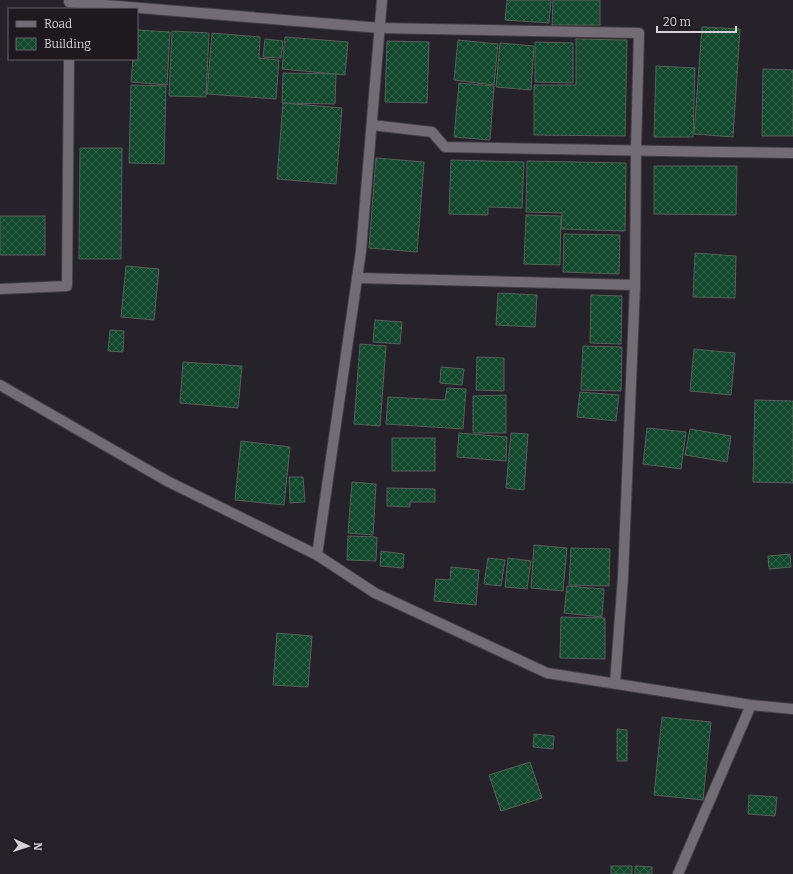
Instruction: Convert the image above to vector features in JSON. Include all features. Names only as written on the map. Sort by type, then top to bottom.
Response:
[{"type":"street","points":[[317,556],[361,251],[382,0]]},
{"type":"street","points":[[69,4],[121,8]]},
{"type":"street","points":[[138,9],[380,28],[639,33],[635,285],[623,577],[615,683]]},
{"type":"street","points":[[0,289],[67,286],[69,60]]},
{"type":"street","points":[[372,125],[432,132],[445,147],[793,153]]},
{"type":"street","points":[[357,278],[635,285]]},
{"type":"street","points":[[0,385],[167,481],[317,556],[375,593],[547,673],[751,705],[793,708]]},
{"type":"street","points":[[678,874],[751,705]]},
{"type":"building","points":[[507,0],[551,0],[549,23],[505,20]]},
{"type":"building","points":[[553,0],[600,0],[600,25],[552,25]]},
{"type":"building","points":[[702,27],[740,29],[733,137],[694,134]]},
{"type":"building","points":[[138,30],[170,32],[167,85],[131,82],[133,60],[138,60]]},
{"type":"building","points":[[172,31],[209,33],[206,97],[169,96]]},
{"type":"building","points":[[212,33],[260,37],[259,58],[279,60],[276,99],[207,94]]},
{"type":"building","points":[[285,37],[348,42],[345,75],[282,69]]},
{"type":"building","points":[[265,39],[283,41],[281,58],[263,57]]},
{"type":"building","points":[[576,39],[627,40],[625,136],[534,135],[534,85],[576,85]]},
{"type":"building","points":[[458,40],[498,44],[494,85],[454,80]]},
{"type":"building","points":[[387,41],[429,42],[427,103],[385,102]]},
{"type":"building","points":[[535,42],[573,43],[573,83],[535,82]]},
{"type":"building","points":[[500,43],[534,46],[531,90],[496,87]]},
{"type":"building","points":[[656,66],[695,68],[693,137],[654,137]]},
{"type":"building","points":[[763,69],[793,70],[793,136],[762,136]]},
{"type":"building","points":[[283,73],[336,74],[335,104],[282,103]]},
{"type":"building","points":[[459,83],[494,86],[490,140],[454,137]]},
{"type":"building","points":[[131,85],[166,86],[164,164],[129,163]]},
{"type":"building","points":[[283,103],[342,108],[336,184],[277,179]]},
{"type":"building","points":[[80,148],[122,148],[121,259],[79,259]]},
{"type":"building","points":[[376,158],[424,162],[417,252],[369,248]]},
{"type":"building","points":[[451,160],[524,162],[522,208],[488,207],[488,215],[449,214]]},
{"type":"building","points":[[527,161],[626,163],[625,231],[561,229],[562,213],[526,212]]},
{"type":"building","points":[[654,166],[737,166],[736,215],[654,214]]},
{"type":"building","points":[[526,215],[561,216],[560,265],[524,264]]},
{"type":"building","points":[[0,216],[45,216],[45,255],[0,255]]},
{"type":"building","points":[[564,234],[620,235],[619,274],[563,272]]},
{"type":"building","points":[[695,253],[736,256],[735,298],[693,297]]},
{"type":"building","points":[[126,266],[159,269],[154,320],[121,317]]},
{"type":"building","points":[[498,293],[537,295],[535,327],[496,325]]},
{"type":"building","points":[[591,295],[622,296],[621,344],[590,343]]},
{"type":"building","points":[[375,320],[402,322],[400,344],[373,342]]},
{"type":"building","points":[[110,330],[124,331],[123,352],[108,351]]},
{"type":"building","points":[[360,344],[386,346],[380,426],[354,424]]},
{"type":"building","points":[[583,346],[622,347],[621,391],[581,390]]},
{"type":"building","points":[[694,349],[735,353],[731,395],[690,391]]},
{"type":"building","points":[[477,357],[504,358],[504,391],[476,390]]},
{"type":"building","points":[[183,362],[242,366],[238,408],[180,403]]},
{"type":"building","points":[[441,367],[464,369],[462,385],[440,383]]},
{"type":"building","points":[[447,388],[466,389],[463,429],[386,424],[388,397],[445,400]]},
{"type":"building","points":[[580,392],[619,395],[616,421],[577,417]]},
{"type":"building","points":[[506,395],[506,433],[473,433],[473,396]]},
{"type":"building","points":[[755,400],[793,401],[793,483],[753,482]]},
{"type":"building","points":[[647,428],[686,432],[681,469],[643,464]]},
{"type":"building","points":[[690,429],[731,436],[727,462],[685,455]]},
{"type":"building","points":[[459,433],[507,437],[506,461],[457,457]]},
{"type":"building","points":[[511,433],[528,434],[524,490],[506,488]]},
{"type":"building","points":[[392,438],[435,438],[435,471],[392,471]]},
{"type":"building","points":[[241,441],[290,447],[284,505],[235,500]]},
{"type":"building","points":[[289,477],[303,477],[305,502],[290,503]]},
{"type":"building","points":[[352,482],[376,484],[373,535],[348,533]]},
{"type":"building","points":[[387,488],[435,489],[435,502],[410,502],[410,507],[387,506]]},
{"type":"building","points":[[348,536],[377,537],[376,561],[347,560]]},
{"type":"building","points":[[534,545],[567,548],[563,591],[531,588]]},
{"type":"building","points":[[571,548],[610,549],[609,586],[569,585]]},
{"type":"building","points":[[381,551],[404,554],[403,568],[380,566]]},
{"type":"building","points":[[790,554],[791,567],[769,569],[768,556]]},
{"type":"building","points":[[488,558],[505,560],[501,586],[484,584]]},
{"type":"building","points":[[508,558],[531,561],[527,589],[505,587]]},
{"type":"building","points":[[451,567],[479,570],[476,605],[434,601],[436,579],[450,580]]},
{"type":"building","points":[[567,586],[604,589],[602,617],[564,613]]},
{"type":"building","points":[[561,617],[605,618],[605,659],[560,658]]},
{"type":"building","points":[[277,633],[312,636],[308,687],[273,685]]},
{"type":"building","points":[[662,717],[711,722],[703,800],[654,795]]},
{"type":"building","points":[[617,729],[627,730],[627,761],[617,761]]},
{"type":"building","points":[[534,734],[554,736],[553,749],[533,747]]},
{"type":"building","points":[[530,762],[542,798],[501,811],[489,775]]},
{"type":"building","points":[[749,795],[777,797],[775,816],[748,814]]},
{"type":"building","points":[[611,866],[632,866],[632,874],[611,874]]},
{"type":"building","points":[[635,866],[652,867],[652,874],[635,874]]}]
